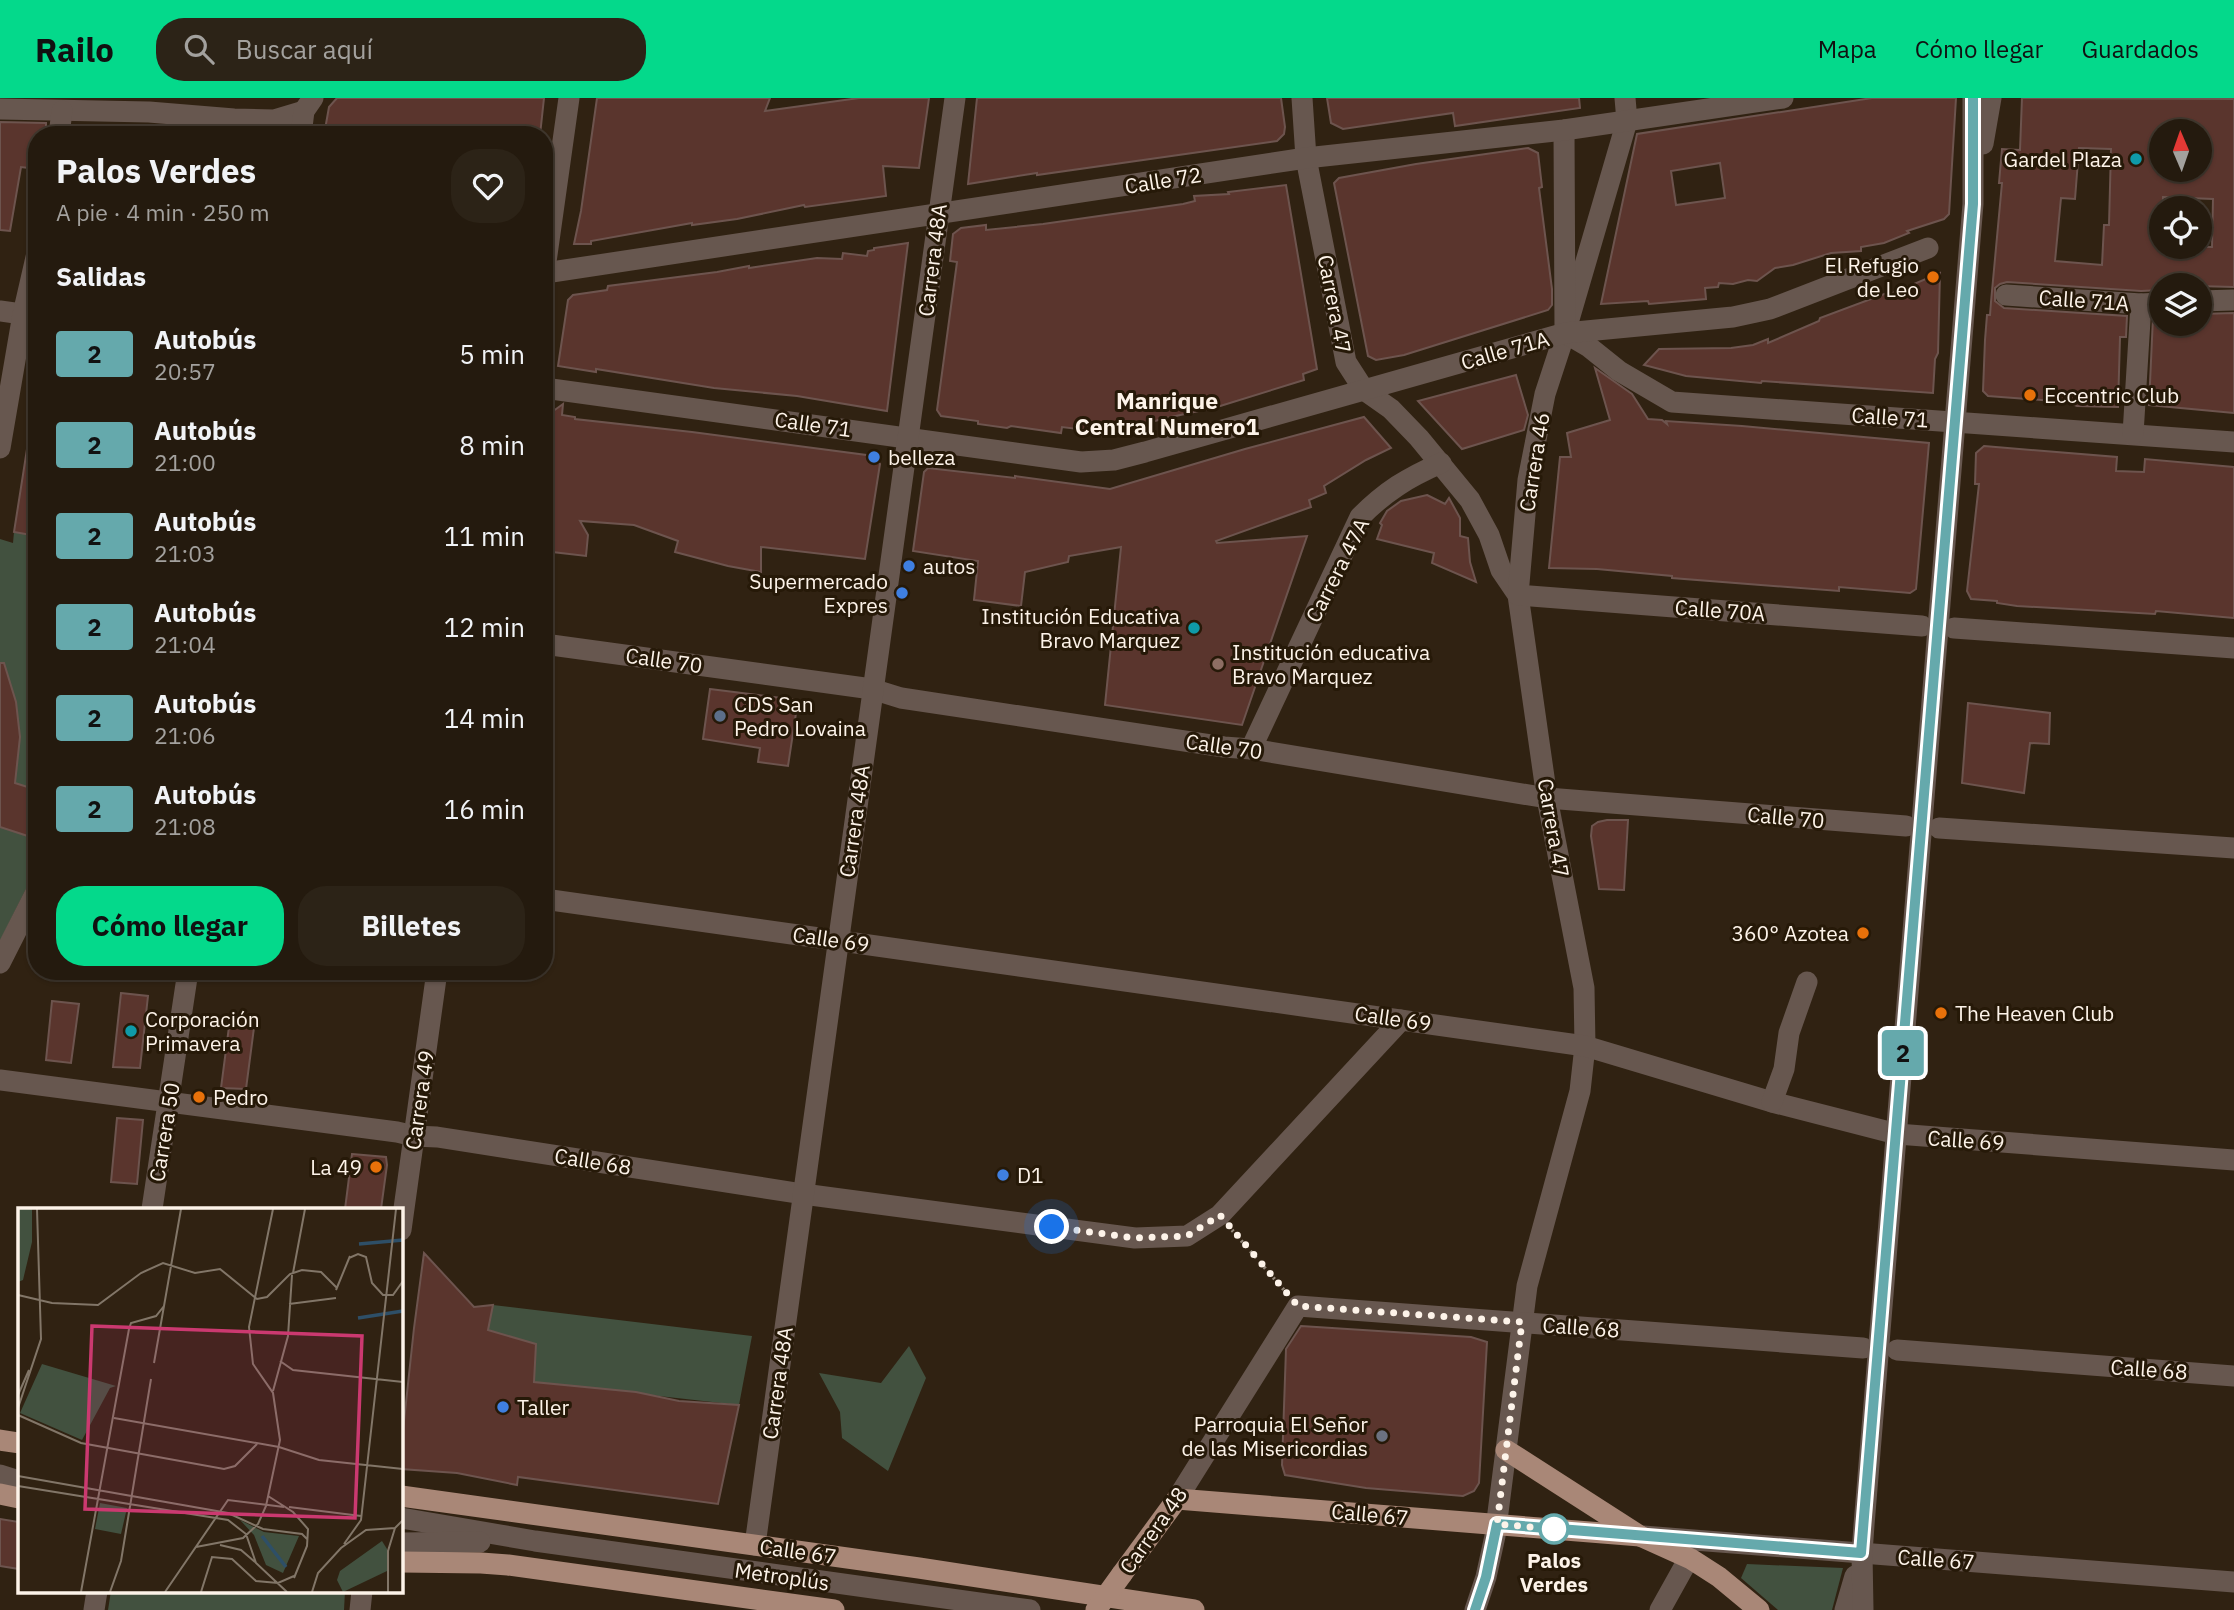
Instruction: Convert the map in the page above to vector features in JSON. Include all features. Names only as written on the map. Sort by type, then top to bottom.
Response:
[{"type":"main road","points":[[0,1440],[18,1443]]},
{"type":"main road","points":[[1506,1450],[1640,1536],[1689,1558],[1719,1577],[1759,1610]]},
{"type":"main road","points":[[0,1494],[18,1498]]},
{"type":"main road","name":"Calle 67","points":[[402,1496],[1194,1610]]},
{"type":"main road","name":"Calle 67","points":[[1177,1499],[1640,1536]]},
{"type":"main road","name":"Carrera 48","points":[[1097,1610],[1177,1499]]},
{"type":"main road","points":[[402,1562],[508,1566],[834,1610]]},
{"type":"street","points":[[553,216],[569,98]]},
{"type":"street","name":"Carrera 48A","points":[[755,1545],[955,98]]},
{"type":"street","name":"Carrera 47","points":[[1302,98],[1306,158],[1346,362],[1364,390],[1391,409],[1441,463],[1470,500],[1489,535],[1502,570],[1518,595],[1547,798],[1584,988],[1585,1046],[1580,1091],[1532,1265],[1522,1322],[1497,1524],[1486,1577],[1475,1610]]},
{"type":"street","name":"Carrera 46","points":[[1518,595],[1528,480],[1545,394],[1627,121],[1625,98]]},
{"type":"street","name":"Calle 72","points":[[553,274],[1306,158],[1564,130],[1783,98]]},
{"type":"street","points":[[1973,98],[1973,204]]},
{"type":"street","points":[[1863,1610],[1861,1553],[1954,422],[1973,204],[1991,98]]},
{"type":"street","points":[[0,109],[149,112],[274,120],[309,105]]},
{"type":"street","points":[[303,126],[309,105]]},
{"type":"street","points":[[60,126],[62,111]]},
{"type":"street","name":"Carrera 46","points":[[1564,130],[1565,333]]},
{"type":"street","name":"Calle 71A","points":[[1081,462],[1114,460],[1565,333],[1733,317],[1770,309],[1928,248]]},
{"type":"street","name":"Calle 71A","points":[[2006,295],[2149,303]]},
{"type":"street","points":[[2212,301],[2234,300]]},
{"type":"street","points":[[0,311],[28,315]]},
{"type":"street","points":[[2133,434],[2149,318]]},
{"type":"street","points":[[0,448],[28,324]]},
{"type":"street","name":"Calle 71","points":[[1565,333],[1589,347],[1619,371],[1672,402],[2234,442]]},
{"type":"street","name":"Calle 71","points":[[553,389],[1081,462]]},
{"type":"street","name":"Carrera 47A","points":[[1251,749],[1360,517],[1399,483],[1441,463]]},
{"type":"street","name":"Calle 70A","points":[[1518,595],[1922,626]]},
{"type":"street","points":[[1954,628],[2234,648]]},
{"type":"street","name":"Calle 70","points":[[553,645],[872,689],[901,698],[1251,749],[1547,798],[1906,826]]},
{"type":"street","points":[[1939,828],[2234,848]]},
{"type":"street","name":"Calle 69","points":[[553,899],[1585,1046],[1772,1102],[1897,1134],[2234,1160]]},
{"type":"street","points":[[0,963],[28,908]]},
{"type":"street","name":"Carrera 50","points":[[152,1208],[187,980]]},
{"type":"street","name":"Carrera 49","points":[[402,1223],[436,980]]},
{"type":"street","points":[[1772,1102],[1784,1069],[1789,1033],[1807,982]]},
{"type":"street","points":[[1220,1215],[1402,1020]]},
{"type":"street","name":"Calle 68","points":[[0,1080],[437,1137],[803,1194],[1135,1238],[1187,1236],[1220,1215]]},
{"type":"street","name":"Calle 68","points":[[1298,1306],[1863,1348]]},
{"type":"street","name":"Carrera 48","points":[[1177,1499],[1298,1306]]},
{"type":"street","name":"Calle 68","points":[[1897,1350],[2234,1376]]},
{"type":"street","points":[[0,1465],[18,1467]]},
{"type":"street","points":[[0,1475],[18,1481]]},
{"type":"street","name":"Metroplús","points":[[402,1518],[535,1541],[1030,1610]]},
{"type":"street","name":"Calle 67","points":[[1640,1536],[2234,1582]]},
{"type":"street","name":"Metroplús","points":[[402,1543],[535,1541]]},
{"type":"street","points":[[1845,1610],[1861,1553]]},
{"type":"street","points":[[1660,1610],[1689,1558]]},
{"type":"street","points":[[94,1610],[97,1592]]},
{"type":"street","points":[[360,1610],[362,1592]]},
{"type":"path","points":[[1220,1215],[1298,1306]]},
{"type":"green space","points":[[14,532],[28,534],[28,885],[0,941],[0,539],[13,543]]},
{"type":"green space","points":[[493,1305],[752,1336],[739,1405],[534,1382],[536,1344],[488,1330]]},
{"type":"green space","points":[[909,1346],[926,1378],[888,1471],[842,1438],[840,1412],[819,1373],[881,1383]]},
{"type":"green space","points":[[1747,1564],[1843,1568],[1832,1610],[1778,1610],[1741,1578]]},
{"type":"green space","points":[[111,1592],[345,1592],[344,1610],[108,1610]]},
{"type":"building","points":[[337,98],[544,98],[541,126],[326,126],[329,107]]},
{"type":"building","points":[[597,98],[770,98],[765,111],[859,98],[929,98],[919,168],[883,166],[886,196],[804,205],[737,219],[692,223],[591,241],[591,244],[574,244]]},
{"type":"building","points":[[977,98],[1281,98],[1285,127],[1284,134],[1277,141],[968,184]]},
{"type":"building","points":[[1327,98],[1579,98],[1580,108],[1455,126],[1453,113],[1343,129],[1331,123]]},
{"type":"building","points":[[1872,98],[1956,98],[1949,214],[1944,219],[1907,231],[1909,233],[1884,243],[1861,247],[1861,251],[1831,253],[1775,268],[1757,281],[1719,283],[1718,287],[1705,288],[1706,299],[1649,304],[1648,301],[1601,304],[1637,134]],"holes":[[[1720,163],[1725,198],[1676,205],[1671,171]]]},
{"type":"building","points":[[2022,98],[2234,99],[2234,287],[2212,286],[2212,273],[2149,273],[2149,291],[2007,282],[1995,288],[1995,301],[2004,308],[2127,316],[2126,337],[2120,337],[2118,407],[2077,406],[2067,402],[1988,396],[1983,391],[1987,315],[1990,315],[2002,183],[1999,183],[2002,149],[2020,150]],"holes":[[[2079,148],[2111,149],[2109,225],[2104,225],[2102,265],[2055,261],[2061,198],[2075,199]]]},
{"type":"building","points":[[0,122],[46,123],[46,126],[28,126],[28,168],[21,167],[10,231],[0,230]]},
{"type":"building","points":[[1528,148],[1538,153],[1542,187],[1539,188],[1552,305],[1548,310],[1404,355],[1376,360],[1368,356],[1334,183],[1339,178],[1416,164]]},
{"type":"building","points":[[1286,185],[1317,369],[1303,374],[1304,380],[1217,407],[1102,436],[1102,432],[1062,427],[1061,433],[978,424],[978,421],[941,416],[937,410],[957,262],[950,261],[953,234],[961,228],[986,225],[986,230],[1043,224],[1183,204],[1195,201],[1194,196],[1229,194],[1228,192]]},
{"type":"building","points":[[908,243],[887,411],[797,396],[714,388],[596,369],[596,372],[558,366],[568,300],[573,295],[607,290],[608,286],[749,266],[817,258],[842,259],[843,253],[867,256],[868,251],[874,248]]},
{"type":"building","points":[[1940,273],[1938,353],[1935,359],[1933,393],[1686,376],[1644,365],[1659,349],[1731,348],[1753,345],[1768,339],[1768,343],[1819,321],[1820,318],[1887,293],[1888,295]]},
{"type":"building","points":[[2234,313],[2234,413],[2149,405],[2152,336],[2212,336],[2212,314]]},
{"type":"building","points":[[1595,368],[1632,394],[1648,419],[1662,420],[1667,424],[1666,421],[1742,426],[1929,443],[1916,589],[1910,593],[1839,587],[1839,591],[1672,578],[1597,569],[1549,568],[1560,457],[1571,457],[1567,433],[1610,420]]},
{"type":"building","points":[[1516,375],[1528,415],[1524,430],[1462,449],[1418,401]]},
{"type":"building","points":[[563,404],[562,415],[575,419],[874,456],[880,464],[865,559],[761,547],[761,572],[675,552],[678,541],[634,525],[580,521],[588,535],[586,556],[553,552],[553,411]]},
{"type":"building","points":[[1364,417],[1391,448],[1324,486],[1326,493],[1309,500],[1311,507],[1216,541],[1307,536],[1242,725],[1105,705],[1121,547],[1069,556],[1068,562],[1025,572],[1021,606],[974,600],[978,561],[913,551],[924,472],[928,468],[1110,489]]},
{"type":"building","points":[[1984,446],[2117,457],[2116,471],[2144,472],[2145,459],[2234,467],[2234,618],[2156,611],[2155,614],[2017,606],[1971,599],[1967,591],[1979,484],[1975,484],[1976,453]]},
{"type":"building","points":[[27,449],[28,449],[28,534],[14,532]]},
{"type":"building","points":[[1427,495],[1445,504],[1449,498],[1460,518],[1460,536],[1468,538],[1470,562],[1476,582],[1432,563],[1434,553],[1377,539],[1382,525],[1380,523],[1387,511],[1401,501]]},
{"type":"building","points":[[0,663],[4,663],[16,702],[20,737],[15,783],[28,787],[28,836],[0,827]]},
{"type":"building","points":[[710,689],[798,700],[788,766],[758,762],[760,748],[703,739]]},
{"type":"building","points":[[1968,703],[2050,713],[2049,744],[2030,743],[2024,793],[1962,783]]},
{"type":"building","points":[[1607,820],[1628,820],[1624,890],[1599,889],[1592,826]]},
{"type":"building","name":"Corporación Primavera","points":[[121,993],[148,996],[140,1068],[113,1067]]},
{"type":"building","points":[[52,1001],[79,1004],[71,1063],[46,1060]]},
{"type":"building","points":[[230,1019],[255,1020],[246,1089],[221,1088]]},
{"type":"building","points":[[117,1118],[143,1120],[137,1184],[111,1182]]},
{"type":"building","points":[[352,1154],[386,1157],[381,1208],[345,1208]]},
{"type":"building","points":[[424,1253],[474,1307],[493,1305],[488,1330],[536,1344],[534,1382],[636,1392],[679,1401],[739,1405],[718,1504],[518,1477],[517,1485],[457,1473],[402,1469],[402,1440]]},
{"type":"building","name":"Parroquia El Señor de las Misericordias","points":[[1301,1326],[1471,1337],[1487,1342],[1479,1483],[1474,1491],[1463,1496],[1366,1488],[1285,1475],[1282,1465],[1286,1349]]},
{"type":"building","points":[[0,1519],[18,1522],[18,1569],[0,1566]]},
{"type":"bus line","name":"2","points":[[1475,1610],[1486,1577],[1497,1524],[1861,1553],[1973,204],[1973,98]]},
{"type":"place","name":"Gardel Plaza","points":[[2136,159]]},
{"type":"place","name":"El Refugio de Leo","points":[[1933,277]]},
{"type":"place","name":"Eccentric Club","points":[[2030,395]]},
{"type":"place","name":"belleza","points":[[874,457]]},
{"type":"place","name":"autos","points":[[909,566]]},
{"type":"place","name":"Supermercado Expres","points":[[902,593]]},
{"type":"place","name":"Institución Educativa Bravo Marquez","points":[[1194,628]]},
{"type":"place","name":"Institución educativa Bravo Marquez","points":[[1218,664]]},
{"type":"place","name":"CDS San Pedro Lovaina","points":[[720,716]]},
{"type":"place","name":"360° Azotea","points":[[1863,933]]},
{"type":"place","name":"The Heaven Club","points":[[1941,1013]]},
{"type":"place","name":"Corporación Primavera","points":[[131,1031]]},
{"type":"place","name":"Pedro","points":[[199,1097]]},
{"type":"place","name":"La 49","points":[[376,1167]]},
{"type":"place","name":"D1","points":[[1003,1175]]},
{"type":"place","name":"Taller","points":[[503,1407]]},
{"type":"place","name":"Parroquia El Señor de las Misericordias","points":[[1382,1436]]},
{"type":"place","name":"Palos Verdes","points":[[1554,1529]]},
{"type":"district","name":"Manrique Central Numero1","points":[[1167,413]]},
{"type":"route","points":[[1052,1227],[1135,1238],[1187,1236],[1220,1215],[1298,1306],[1522,1322],[1497,1524],[1554,1529]]}]
